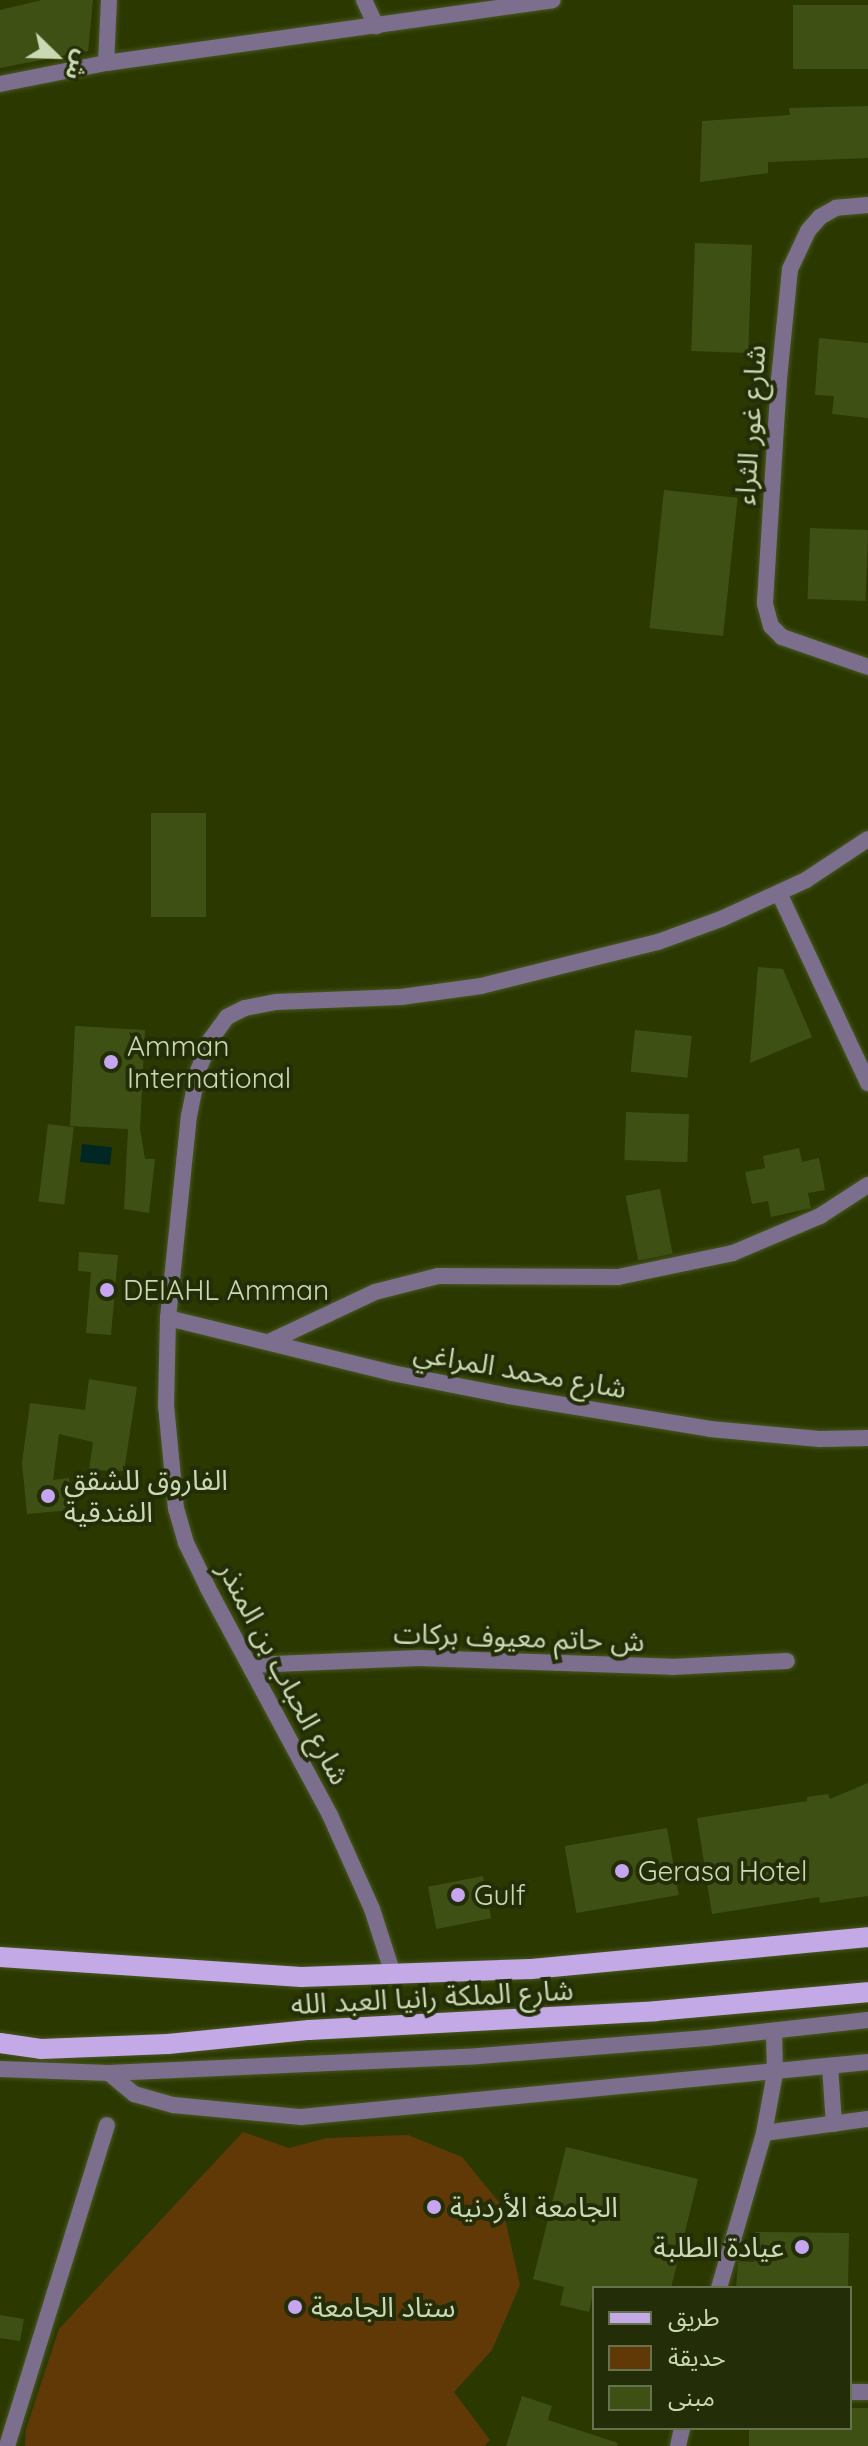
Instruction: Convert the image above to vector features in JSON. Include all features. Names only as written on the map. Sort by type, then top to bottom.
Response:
[{"type":"main road","name":"شارع الملكة رانيا العبد الله","points":[[0,1957],[301,1977],[655,1960],[868,1937]]},
{"type":"main road","name":"شارع الملكة رانيا العبد الله","points":[[0,2043],[41,2049],[168,2044],[309,2030],[642,2012],[868,1992]]},
{"type":"street","points":[[106,63],[109,0]]},
{"type":"street","points":[[364,0],[376,26]]},
{"type":"street","points":[[0,84],[106,63],[553,0]]},
{"type":"street","name":"شارع غور الثراء","points":[[868,205],[836,208],[820,217],[808,231],[790,269],[765,604],[771,626],[791,641],[868,667]]},
{"type":"street","name":"شارع الحباب بن المنذر","points":[[393,1974],[372,1909],[330,1815],[186,1543],[176,1509],[166,1406],[168,1318],[189,1116],[198,1071],[211,1039],[227,1017],[245,1008],[276,1002],[401,997],[521,977],[658,942],[779,893],[833,864],[868,839]]},
{"type":"street","points":[[779,893],[868,1083]]},
{"type":"street","points":[[271,1341],[375,1292],[438,1276],[618,1277],[733,1253],[820,1216],[868,1185]]},
{"type":"street","name":"شارع محمد المراغي","points":[[168,1318],[392,1373],[605,1413],[781,1436],[868,1438]]},
{"type":"street","name":"ش حاتم معيوف بركات","points":[[250,1665],[419,1658],[672,1667],[787,1661]]},
{"type":"street","points":[[0,2069],[109,2073],[479,2056],[868,2020]]},
{"type":"street","points":[[720,2286],[764,2133],[775,2073],[774,2031]]},
{"type":"street","points":[[109,2073],[134,2094],[173,2105],[301,2117],[868,2062]]},
{"type":"street","points":[[830,2066],[834,2124]]},
{"type":"street","points":[[764,2133],[868,2119]]},
{"type":"street","points":[[7,2446],[107,2125]]},
{"type":"green space","name":"ستاد الجامعة","points":[[243,2132],[289,2148],[327,2138],[408,2135],[462,2157],[502,2206],[520,2285],[492,2350],[454,2392],[490,2440],[484,2446],[25,2446],[26,2429],[59,2329]]},
{"type":"water","points":[[82,1144],[112,1147],[110,1165],[80,1162]]},
{"type":"building","points":[[42,0],[93,0],[88,51],[0,68],[0,10]]},
{"type":"building","points":[[793,5],[868,5],[868,69],[793,69]]},
{"type":"building","points":[[868,106],[868,158],[768,162],[768,173],[700,182],[702,121],[790,115],[789,108]]},
{"type":"building","points":[[695,243],[752,245],[748,353],[691,351]]},
{"type":"building","points":[[819,338],[868,343],[868,418],[832,414],[834,396],[815,395]]},
{"type":"building","points":[[664,490],[738,498],[723,636],[649,628]]},
{"type":"building","points":[[810,528],[868,530],[865,601],[808,599]]},
{"type":"building","points":[[151,813],[206,813],[206,917],[151,917]]},
{"type":"building","points":[[758,967],[783,969],[812,1037],[750,1063]]},
{"type":"building","points":[[75,1026],[145,1030],[140,1129],[145,1159],[155,1159],[149,1213],[124,1209],[128,1129],[70,1126]]},
{"type":"building","points":[[635,1030],[692,1036],[687,1078],[631,1072]]},
{"type":"building","points":[[626,1112],[689,1114],[687,1162],[624,1160]]},
{"type":"building","points":[[48,1124],[74,1127],[64,1205],[38,1201]]},
{"type":"building","points":[[799,1148],[802,1162],[819,1158],[825,1190],[808,1193],[811,1208],[771,1217],[768,1201],[752,1204],[745,1172],[765,1168],[763,1156]]},
{"type":"building","points":[[660,1189],[673,1254],[638,1260],[626,1196]]},
{"type":"building","points":[[79,1252],[118,1255],[111,1335],[86,1333],[91,1272],[78,1271]]},
{"type":"building","points":[[89,1379],[137,1387],[124,1471],[89,1470],[93,1442],[59,1434],[53,1480],[69,1478],[72,1510],[27,1514],[22,1463],[30,1403],[85,1410]]},
{"type":"building","points":[[868,1783],[868,1896],[820,1903],[819,1897],[712,1914],[697,1818],[807,1801],[807,1797],[828,1794],[830,1799]]},
{"type":"building","name":"Gerasa Hotel","points":[[667,1828],[679,1895],[576,1913],[565,1846]]},
{"type":"building","name":"Gulf","points":[[483,1876],[491,1918],[436,1929],[428,1887]]},
{"type":"building","points":[[566,2147],[698,2179],[671,2286],[592,2286],[589,2312],[560,2305],[564,2287],[533,2279]]},
{"type":"building","name":"عيادة الطلبة","points":[[755,2232],[849,2233],[848,2286],[736,2286],[738,2261],[754,2262]]},
{"type":"building","points":[[0,2315],[24,2319],[20,2341],[0,2338]]},
{"type":"building","points":[[522,2396],[552,2406],[548,2420],[618,2443],[617,2446],[506,2446]]},
{"type":"building","points":[[852,2408],[868,2408],[868,2446],[749,2446],[749,2430],[852,2430]]},
{"type":"place","name":"Amman International","points":[[111,1062]]},
{"type":"place","name":"DEIAHL Amman","points":[[107,1290]]},
{"type":"place","name":"الفاروق للشقق الفندقية","points":[[48,1496]]},
{"type":"place","name":"Gerasa Hotel","points":[[622,1871]]},
{"type":"place","name":"Gulf","points":[[458,1895]]},
{"type":"place","name":"الجامعة الأردنية","points":[[434,2207]]},
{"type":"place","name":"عيادة الطلبة","points":[[802,2247]]},
{"type":"place","name":"ستاد الجامعة","points":[[295,2307]]}]
